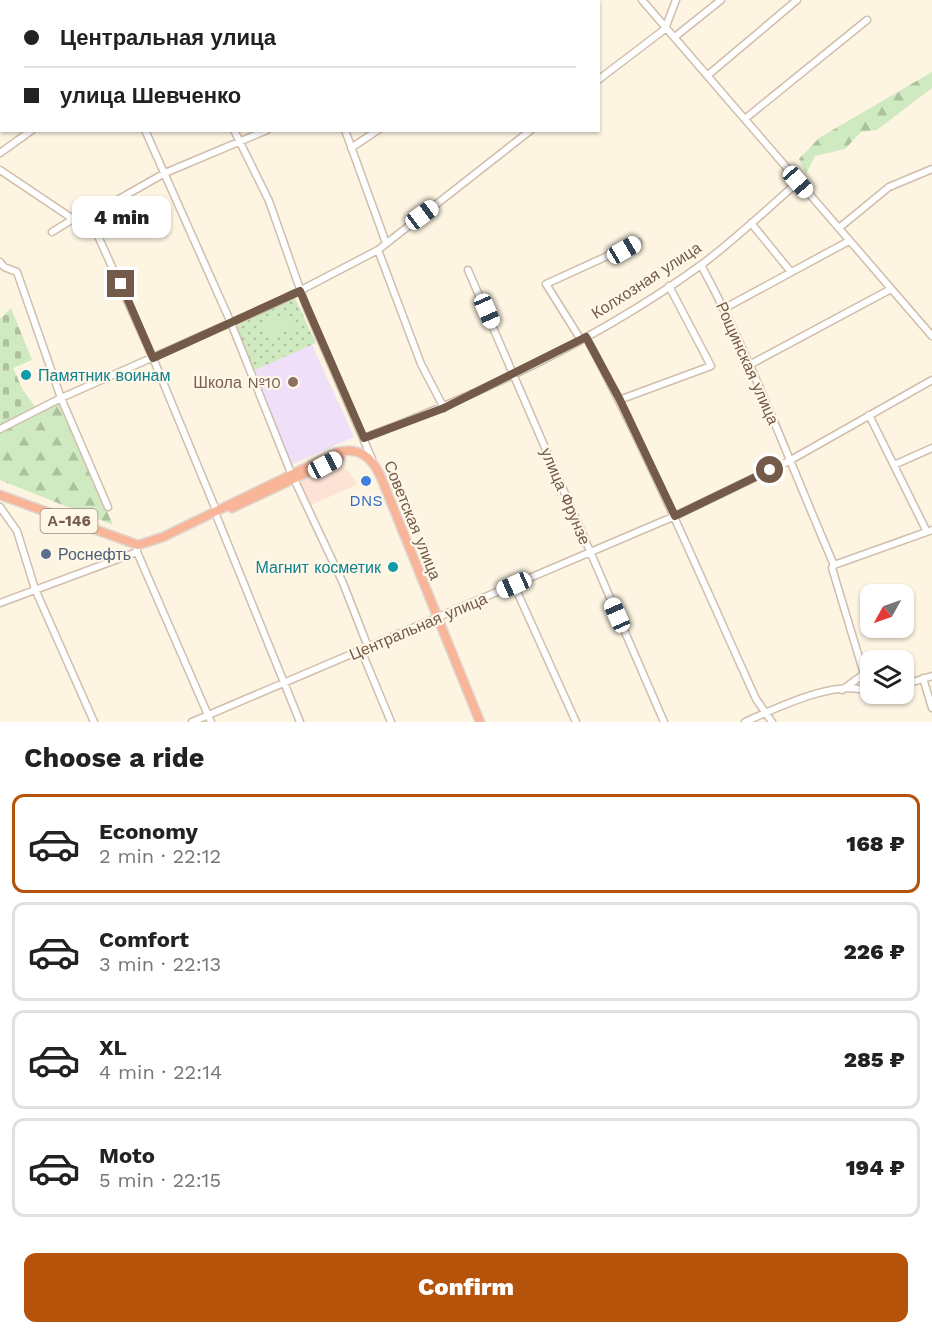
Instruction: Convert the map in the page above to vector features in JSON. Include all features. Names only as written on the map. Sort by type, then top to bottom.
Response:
[{"type":"highway","points":[[137,549],[338,452],[354,451],[372,459]]},
{"type":"highway","name":"Советская улица","points":[[372,459],[480,722]]},
{"type":"highway","name":"А-146","points":[[0,495],[137,549]]},
{"type":"street","points":[[642,0],[665,29],[676,36],[798,182],[932,336]]},
{"type":"street","points":[[600,78],[665,29],[676,0]]},
{"type":"street","points":[[676,36],[721,0]]},
{"type":"street","points":[[708,75],[797,0]]},
{"type":"street","points":[[746,118],[867,20]]},
{"type":"street","points":[[0,153],[29,132]]},
{"type":"street","points":[[146,132],[231,323],[292,476],[343,583],[368,647]]},
{"type":"street","name":"Советская улица","points":[[235,132],[269,201],[300,291],[372,459]]},
{"type":"street","points":[[52,232],[73,219],[89,216],[165,173],[263,132]]},
{"type":"street","points":[[346,132],[386,243]]},
{"type":"street","points":[[351,148],[375,132]]},
{"type":"street","points":[[0,429],[61,398],[300,291],[378,250],[528,132]]},
{"type":"street","points":[[839,228],[889,187],[932,169]]},
{"type":"street","points":[[0,170],[73,219]]},
{"type":"street","name":"Колхозная улица","points":[[364,438],[444,408],[584,338],[701,265],[798,182]]},
{"type":"street","points":[[89,216],[153,358],[300,722]]},
{"type":"street","points":[[751,223],[791,272]]},
{"type":"street","points":[[725,308],[849,241]]},
{"type":"street","points":[[638,242],[546,284],[584,338],[620,400],[675,516],[756,699],[772,722]]},
{"type":"street","points":[[378,250],[421,364],[444,408]]},
{"type":"street","points":[[0,262],[4,267],[17,272],[61,398],[108,507]]},
{"type":"street","name":"Рощинская улица","points":[[701,265],[725,308],[751,364],[789,461],[834,565],[832,568],[864,674],[842,690]]},
{"type":"street","name":"улица Фрунзе","points":[[468,270],[664,722]]},
{"type":"street","points":[[620,400],[711,366],[669,286]]},
{"type":"street","points":[[751,364],[891,289]]},
{"type":"street","name":"Центральная улица","points":[[192,722],[209,719],[284,683],[675,516],[789,461],[932,380]]},
{"type":"street","points":[[834,565],[930,531],[869,415]]},
{"type":"street","points":[[894,465],[932,448]]},
{"type":"street","points":[[0,507],[17,531],[35,589],[94,722]]},
{"type":"street","points":[[0,603],[137,549],[209,719]]},
{"type":"street","points":[[514,585],[576,722]]},
{"type":"street","points":[[361,650],[391,722]]},
{"type":"street","points":[[914,681],[932,676]]},
{"type":"street","points":[[923,678],[932,708]]},
{"type":"street","points":[[745,722],[818,692],[860,690]]},
{"type":"shaded area","name":"Школа №10","points":[[292,301],[354,437],[290,465],[234,326]]},
{"type":"shaded area","points":[[334,462],[347,470],[358,484],[309,506],[297,479]]},
{"type":"green space","points":[[932,72],[932,88],[877,130],[861,132],[845,149],[815,156],[806,174],[799,159],[819,138]]},
{"type":"green space","points":[[295,298],[316,343],[252,371],[234,326]]},
{"type":"green space","points":[[11,308],[32,360],[13,368],[23,390],[36,408],[0,428],[0,319]]},
{"type":"green space","points":[[289,313],[295,327],[270,338],[264,324]]},
{"type":"green space","points":[[59,401],[113,525],[0,480],[0,433]]},
{"type":"place","name":"Памятник воинам","points":[[26,375]]},
{"type":"place","name":"Школа №10","points":[[293,382]]},
{"type":"place","name":"DNS","points":[[366,481]]},
{"type":"place","name":"Роснефть","points":[[46,554]]},
{"type":"place","name":"Магнит косметик","points":[[393,567]]},
{"type":"route","points":[[121,284],[153,358],[300,291],[364,438],[444,408],[586,337],[620,400],[675,516],[770,470]]}]
